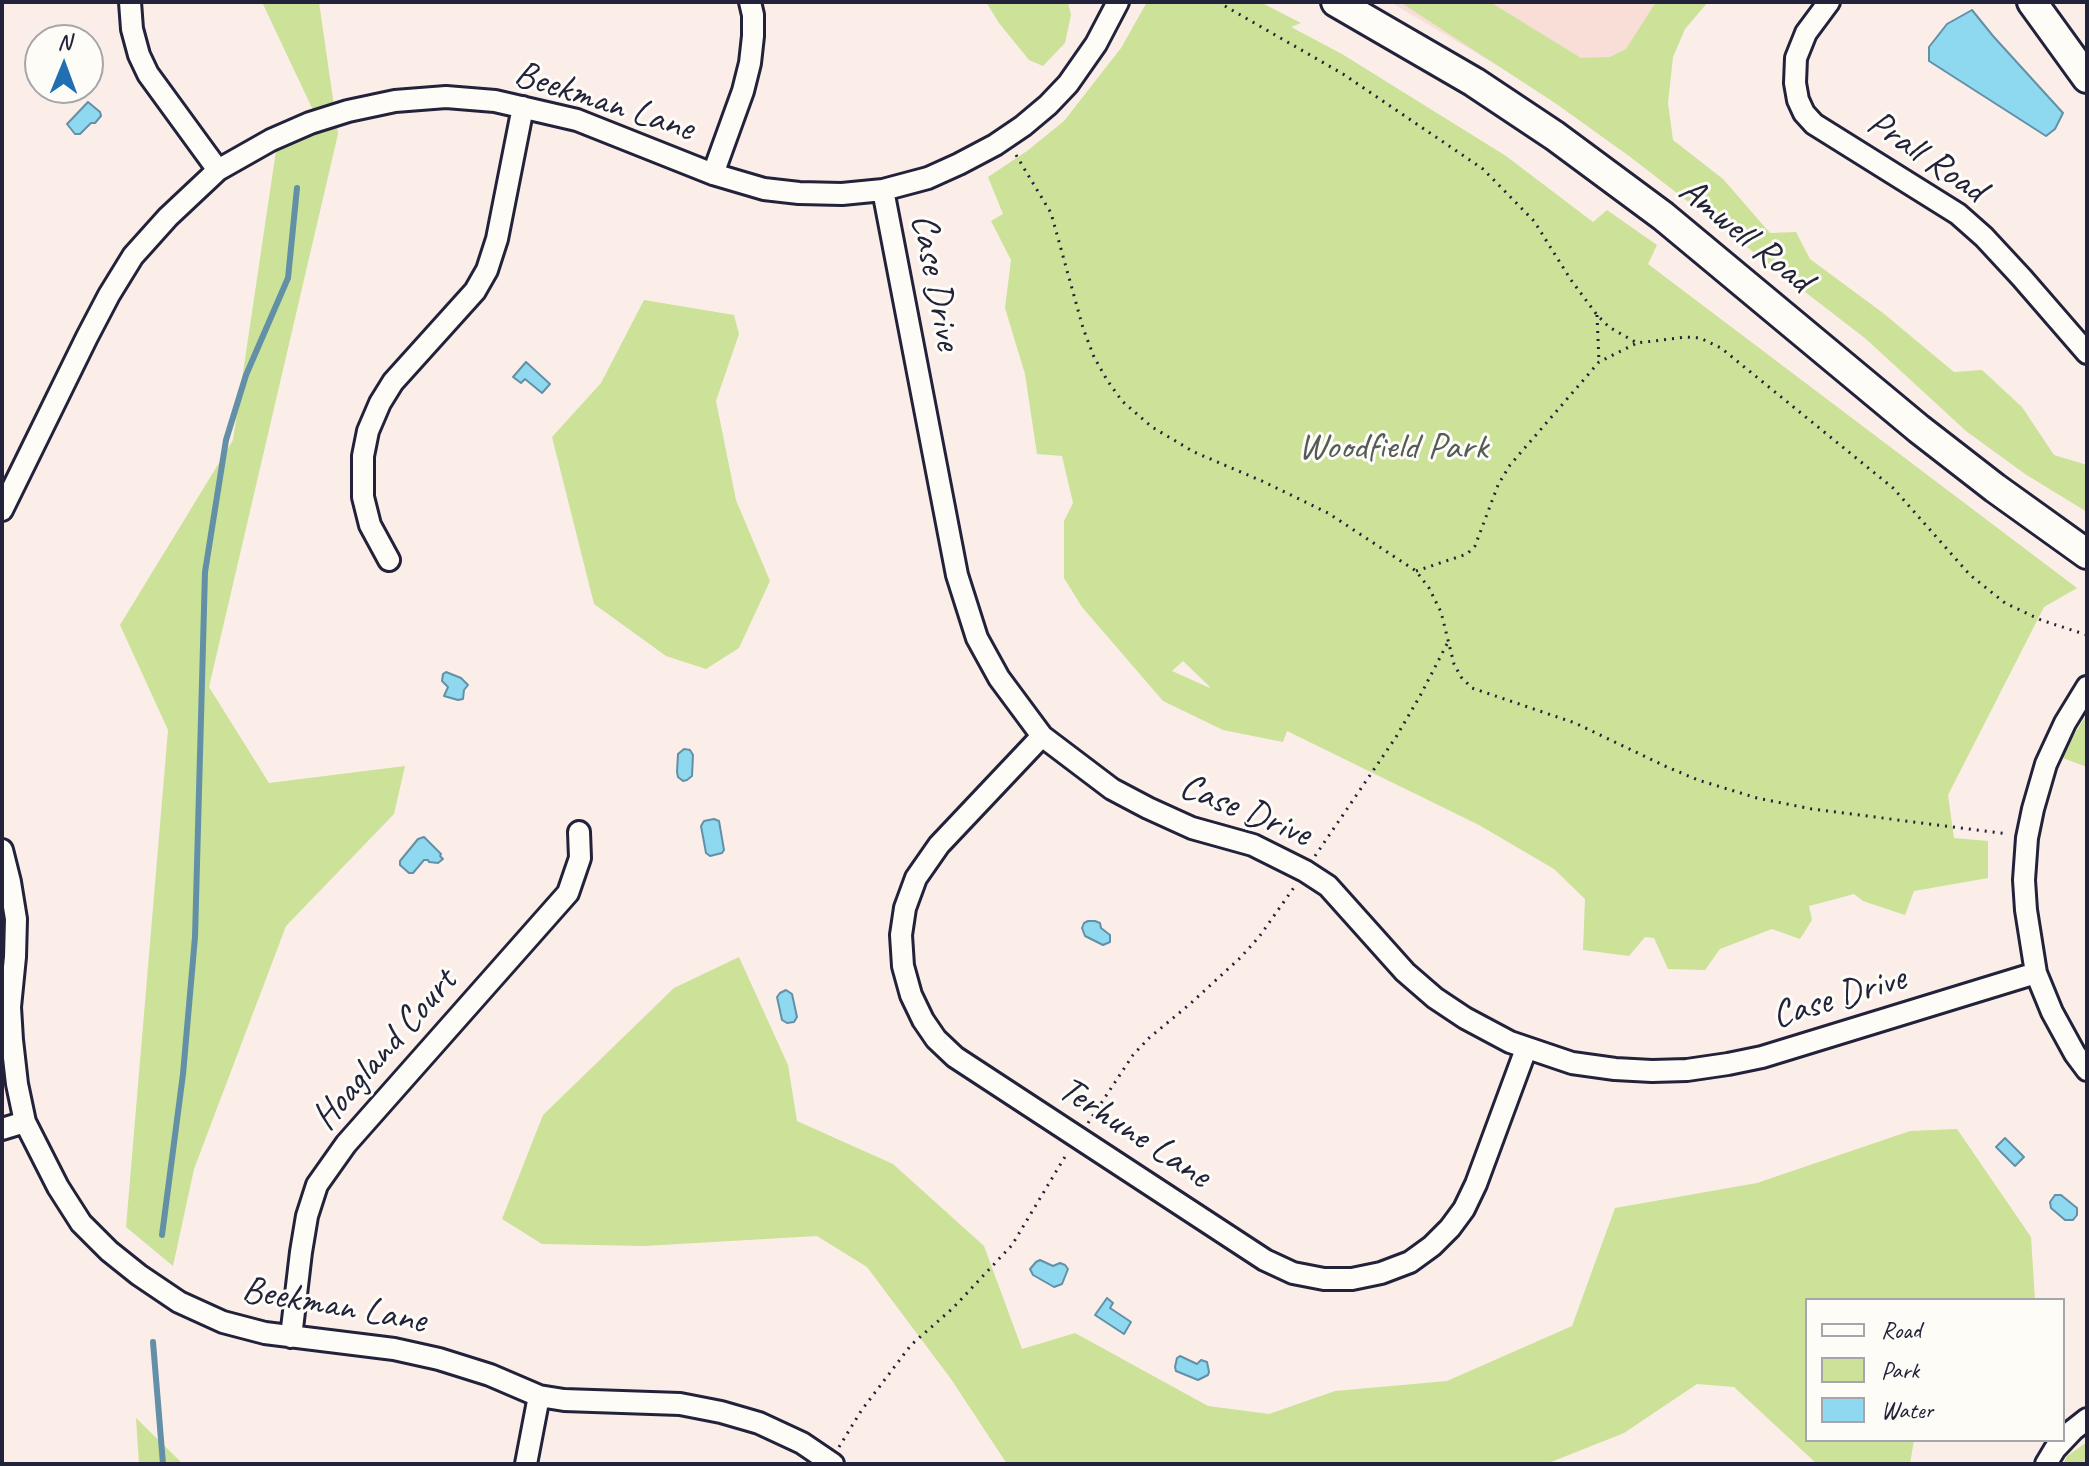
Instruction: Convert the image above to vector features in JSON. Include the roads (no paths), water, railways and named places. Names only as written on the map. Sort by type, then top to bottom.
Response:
[{"type":"main road","name":"Amwell Road","points":[[1336,2],[1474,82],[1567,145],[1663,216],[1919,429],[2087,554]]},
{"type":"main road","points":[[2032,2],[2087,78]]},
{"type":"street","points":[[130,2],[132,29],[148,74],[218,170]]},
{"type":"street","points":[[713,174],[750,63],[753,36],[750,2]]},
{"type":"street","name":"Beekman Lane","points":[[2,510],[87,337],[125,269],[150,236],[195,190],[218,170],[271,140],[348,111],[395,101],[446,97],[495,101],[577,120],[713,174],[764,189],[842,194],[883,190],[928,178],[959,164],[1006,138],[1048,105],[1068,84],[1096,44],[1118,2]]},
{"type":"street","name":"Prall Road","points":[[1829,2],[1806,33],[1796,58],[1795,83],[1804,113],[1814,124],[1958,214],[1984,237],[2087,353]]},
{"type":"street","points":[[389,560],[370,525],[363,497],[363,456],[368,431],[393,382],[475,291],[487,270],[497,239],[523,107]]},
{"type":"street","name":"Case Drive","points":[[883,190],[951,546],[964,603],[977,638],[999,678],[1042,736],[1112,789],[1192,828],[1253,845],[1305,871],[1328,886],[1405,972],[1435,998],[1510,1042],[1572,1063],[1652,1071],[1728,1064],[1762,1057],[2036,973]]},
{"type":"street","points":[[2087,687],[2065,723],[2046,764],[2027,838],[2024,880],[2036,973],[2052,1012],[2087,1070]]},
{"type":"street","name":"Terhune Lane","points":[[1042,736],[939,845],[916,878],[905,908],[901,935],[903,966],[911,995],[936,1039],[955,1057],[1265,1260],[1293,1273],[1324,1279],[1352,1279],[1410,1262],[1432,1246],[1464,1209],[1476,1184],[1526,1049]]},
{"type":"street","name":"Hoagland Court","points":[[291,1337],[307,1216],[317,1185],[346,1144],[568,893],[580,858],[579,832]]},
{"type":"street","name":"Beekman Lane","points":[[2,850],[16,919],[10,1007],[17,1084],[25,1122],[58,1187],[81,1223],[139,1275],[179,1302],[223,1322],[265,1333],[394,1349],[439,1359],[490,1375],[539,1396],[564,1400],[680,1404],[721,1412],[759,1423],[802,1443],[831,1462]]},
{"type":"street","points":[[2,1129],[25,1122]]},
{"type":"street","points":[[526,1464],[539,1396]]},
{"type":"street","points":[[2065,1438],[2087,1419]]},
{"type":"street","points":[[2046,1464],[2062,1442]]},
{"type":"water","points":[[1972,10],[2063,113],[2055,129],[2046,136],[1929,61],[1929,47],[1947,24]]},
{"type":"water","points":[[86,104],[100,112],[101,116],[95,123],[80,134],[75,134],[67,124]]},
{"type":"water","points":[[526,362],[550,384],[542,393],[525,379],[521,383],[513,377]]},
{"type":"water","points":[[446,672],[461,678],[468,685],[463,699],[444,696],[448,687],[442,681]]},
{"type":"water","points":[[684,749],[690,750],[693,755],[692,776],[683,781],[677,772],[678,754]]},
{"type":"water","points":[[704,821],[719,821],[724,850],[710,856],[706,853],[701,826]]},
{"type":"water","points":[[424,837],[443,859],[438,863],[424,860],[413,873],[409,873],[400,861],[418,839]]},
{"type":"water","points":[[1088,921],[1100,923],[1101,928],[1110,935],[1110,942],[1103,945],[1085,936],[1082,928]]},
{"type":"water","points":[[786,990],[792,994],[797,1017],[794,1022],[787,1023],[782,1020],[777,997]]},
{"type":"water","points":[[2005,1138],[2024,1157],[2015,1166],[1996,1147]]},
{"type":"water","points":[[2055,1195],[2061,1195],[2077,1208],[2073,1220],[2065,1220],[2051,1208],[2050,1202]]},
{"type":"water","points":[[1040,1260],[1053,1266],[1060,1263],[1065,1265],[1068,1269],[1062,1284],[1054,1287],[1033,1275],[1030,1269]]},
{"type":"water","points":[[1107,1298],[1113,1303],[1110,1308],[1131,1322],[1124,1334],[1095,1315]]},
{"type":"water","points":[[1180,1356],[1197,1364],[1201,1360],[1207,1362],[1208,1375],[1198,1380],[1176,1371]]},
{"type":"waterway","points":[[162,1235],[183,1074],[195,937],[205,572],[226,440],[246,375],[288,278],[297,188]]},
{"type":"waterway","points":[[153,1342],[163,1464]]},
{"type":"park label","name":"Woodfield Park","points":[[1393,448]]}]
